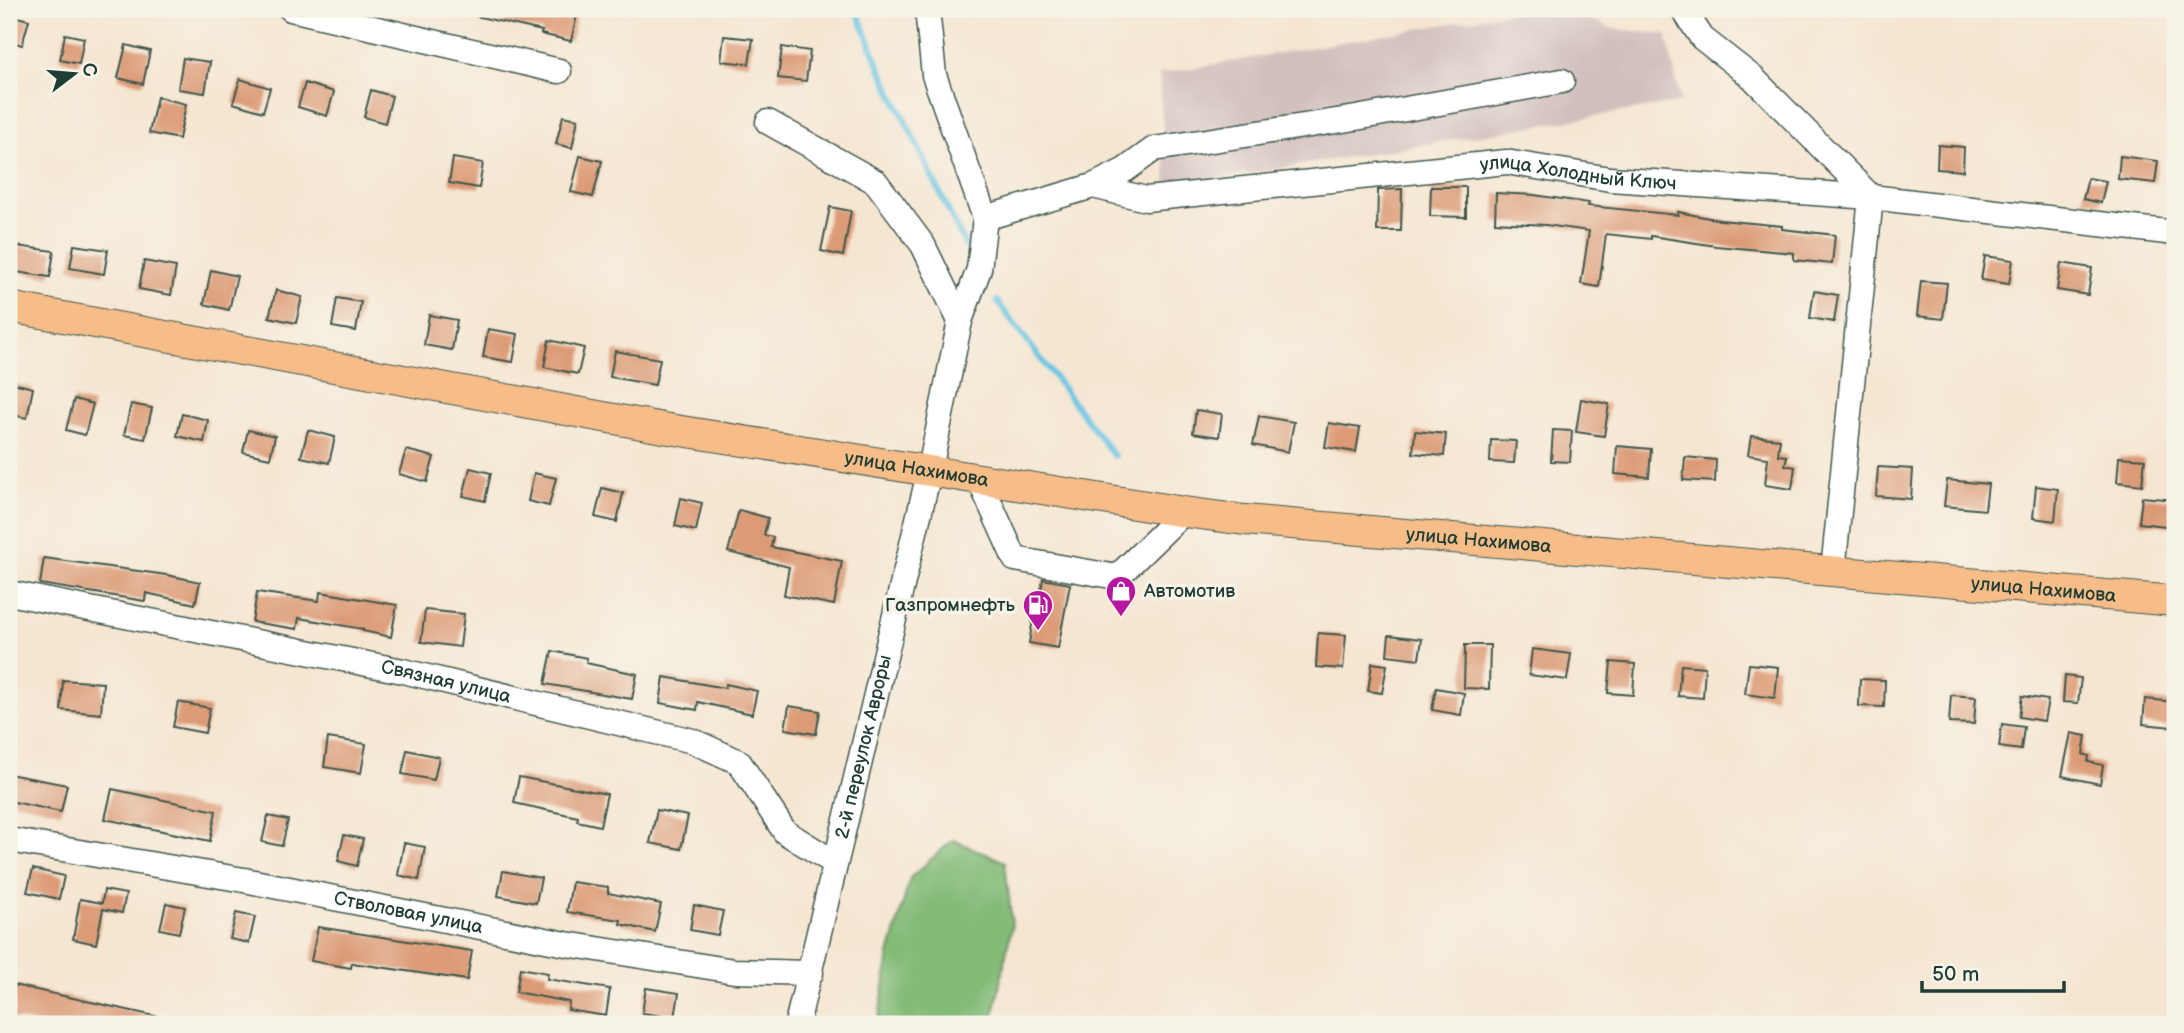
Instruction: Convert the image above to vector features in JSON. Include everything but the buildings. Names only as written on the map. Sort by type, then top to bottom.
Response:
[{"type":"main road","name":"улица Нахимова","points":[[9,307],[663,428],[1184,512],[1245,520],[2175,601]]},
{"type":"street","points":[[291,9],[559,71]]},
{"type":"street","points":[[927,9],[934,75],[985,218],[1093,186],[1125,170],[1154,149],[1356,118],[1562,81]]},
{"type":"street","points":[[1683,9],[1702,38],[1753,78],[1871,197],[1833,571]]},
{"type":"street","points":[[768,122],[876,182],[923,245],[960,321]]},
{"type":"street","name":"улица Холодный Ключ","points":[[1093,186],[1146,199],[1506,162],[1611,179],[1871,197],[2175,233]]},
{"type":"street","name":"2-й переулок Авроры","points":[[797,1024],[930,469],[960,321],[979,269],[985,218]]},
{"type":"street","points":[[979,479],[1015,559],[1117,577],[1184,512]]},
{"type":"street","name":"Связная улица","points":[[9,593],[403,670],[693,741],[739,762],[785,832],[835,863]]},
{"type":"street","name":"Стволовая улица","points":[[9,840],[244,880],[566,944],[734,971],[811,973]]},
{"type":"shaded area","points":[[1532,9],[1562,9],[1614,29],[1666,34],[1681,102],[1167,187],[1159,74]]},
{"type":"green space","points":[[953,840],[1005,862],[1012,925],[992,1024],[878,1024],[889,955],[910,878]]},
{"type":"waterway","points":[[856,9],[881,70],[966,247]]},
{"type":"waterway","points":[[997,301],[1114,456]]},
{"type":"place","name":"Автомотив","points":[[1121,618]]},
{"type":"place","name":"Газпромнефть","points":[[1038,632]]}]
